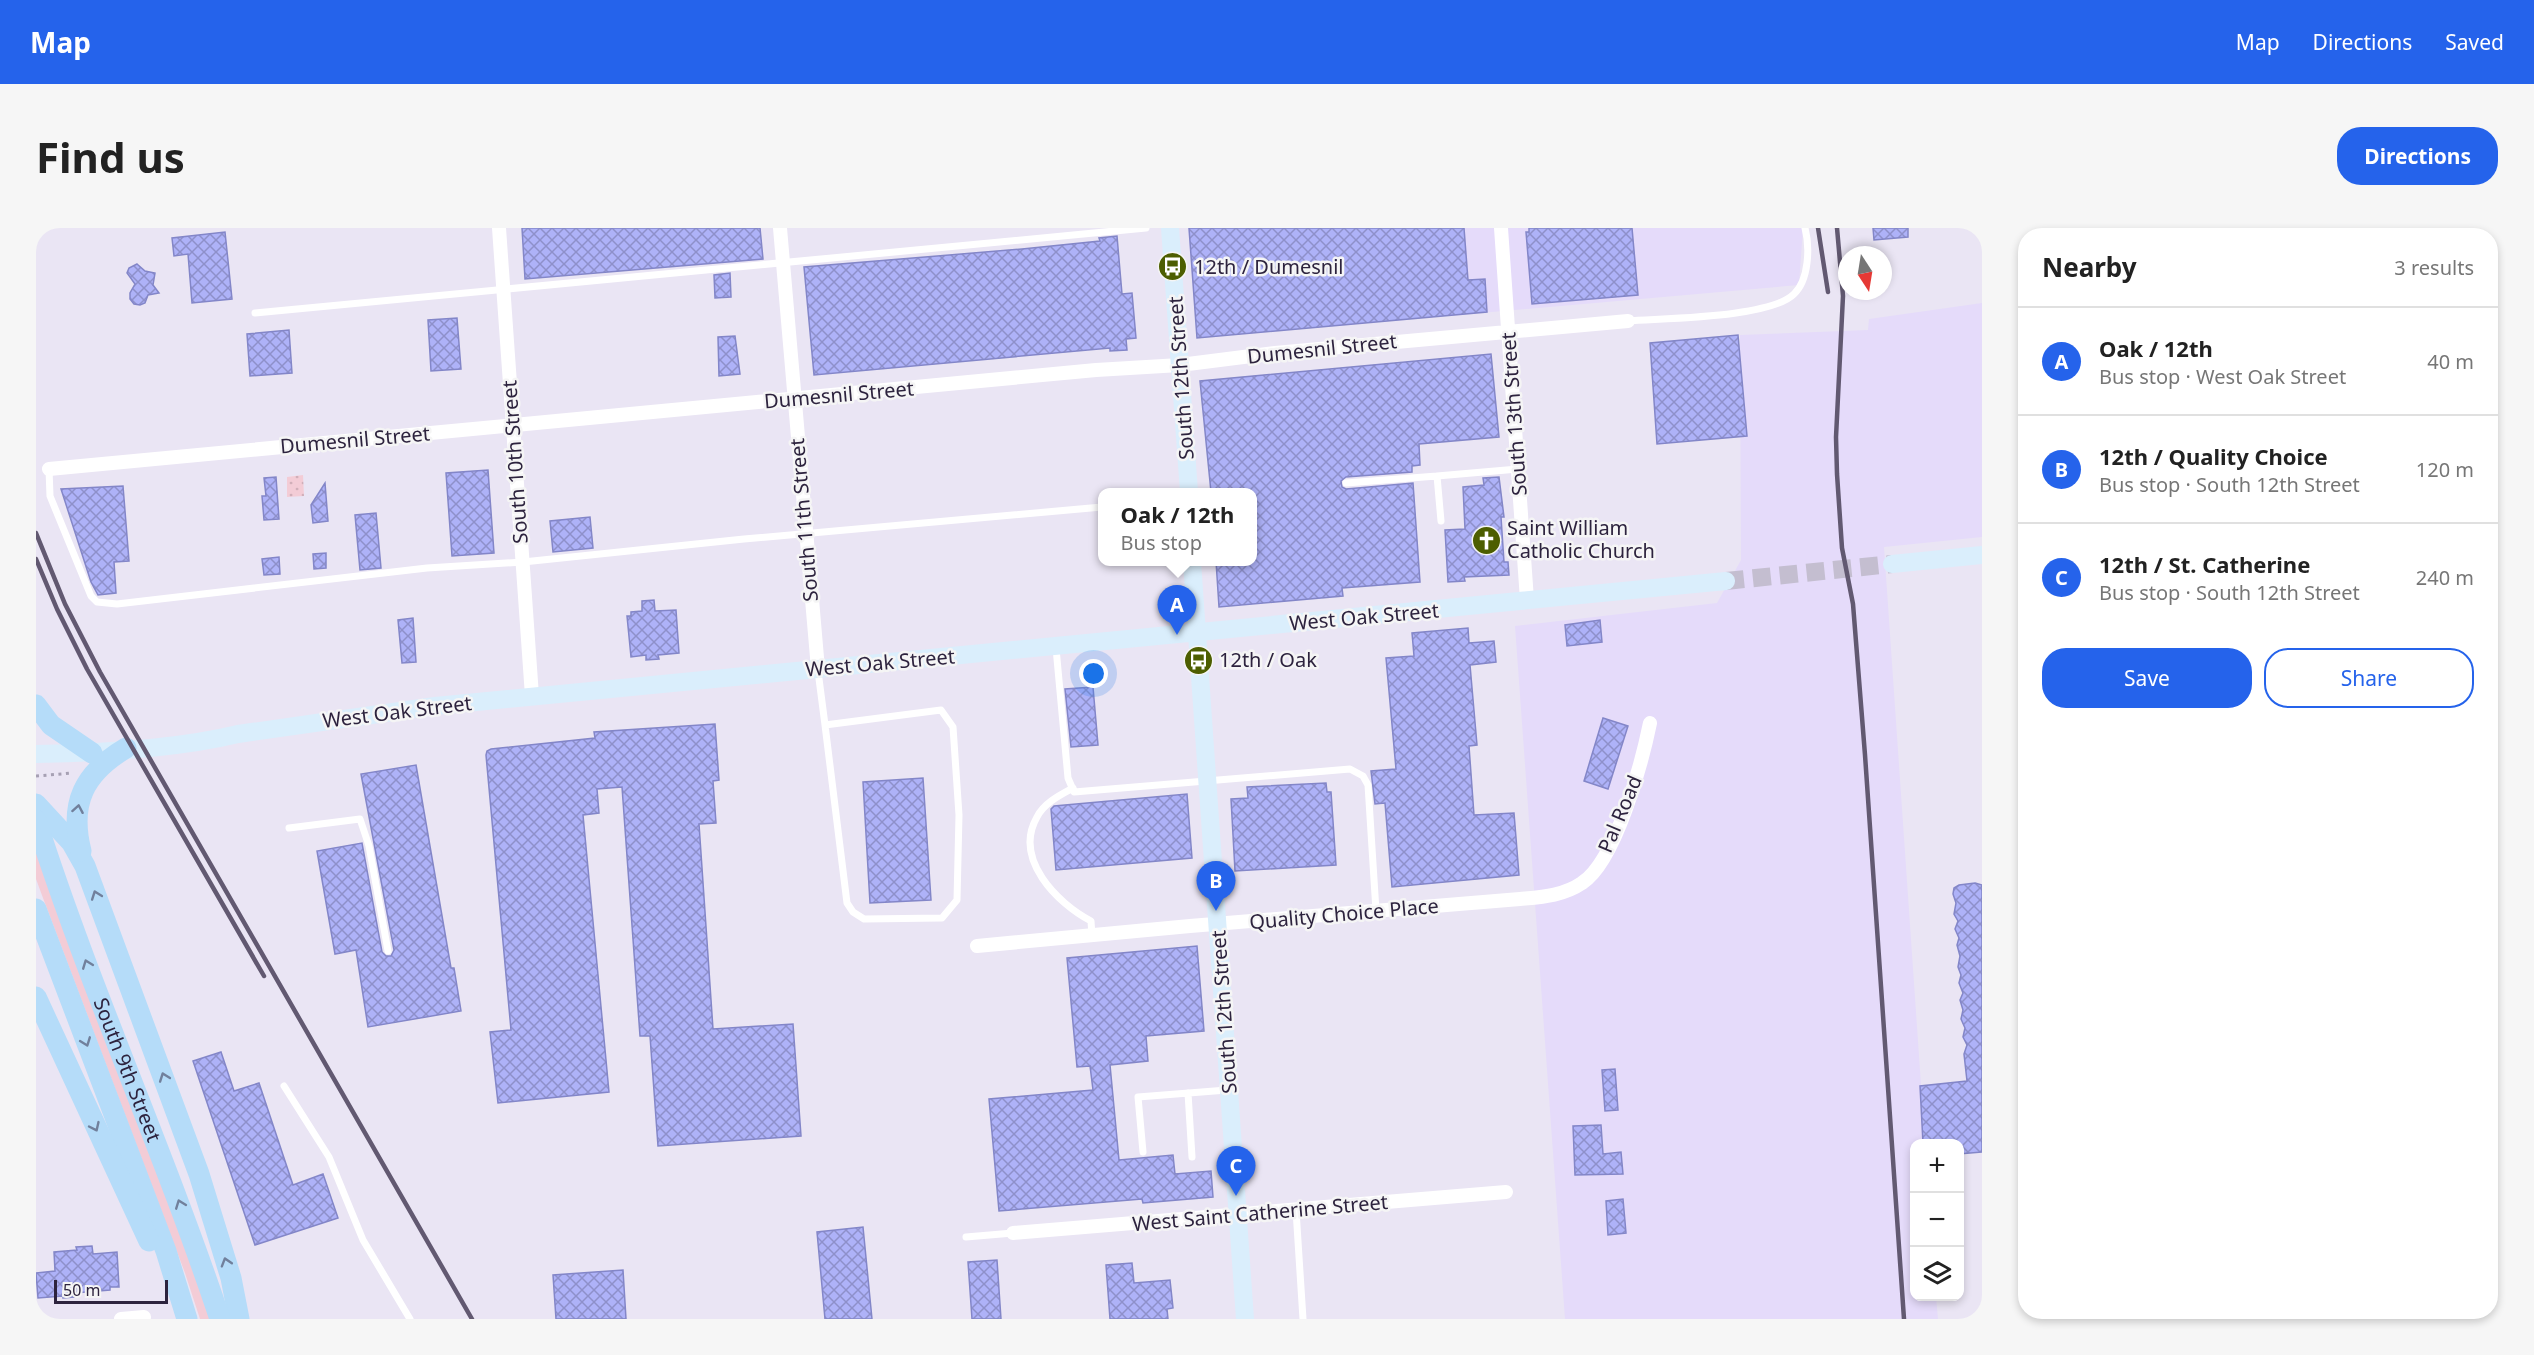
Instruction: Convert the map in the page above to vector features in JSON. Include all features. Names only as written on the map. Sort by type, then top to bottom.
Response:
[{"type":"main road","name":"South 12th Street","points":[[1170,228],[1189,488]]},
{"type":"main road","points":[[1892,564],[1982,555]]},
{"type":"main road","name":"South 12th Street","points":[[1192,566],[1245,1319]]},
{"type":"main road","name":"West Oak Street","points":[[36,754],[92,753],[212,740],[249,732],[435,706],[532,696],[1196,634],[1726,581]]},
{"type":"main road","points":[[36,705],[51,725],[92,753]]},
{"type":"main road","points":[[126,748],[106,760],[82,791],[76,809],[76,832],[85,866],[199,1174],[231,1278],[239,1319]]},
{"type":"main road","points":[[37,816],[72,843],[85,866]]},
{"type":"main road","name":"South 9th Street","points":[[37,816],[82,950],[192,1236],[220,1319]]},
{"type":"main road","name":"South 9th Street","points":[[36,909],[166,1251],[185,1319]]},
{"type":"main road","points":[[36,997],[185,1319]]},
{"type":"street","name":"South 10th Street","points":[[500,228],[532,696]]},
{"type":"street","name":"South 11th Street","points":[[780,228],[818,669]]},
{"type":"street","name":"South 13th Street","points":[[1501,228],[1527,600]]},
{"type":"street","name":"Dumesnil Street","points":[[49,469],[1106,369],[1180,365],[1264,354],[1628,321]]},
{"type":"street","name":"Pal Road","points":[[1567,891],[1584,882],[1597,867],[1611,843],[1629,799],[1650,723]]},
{"type":"street","name":"Quality Choice Place","points":[[977,946],[1547,896],[1567,891]]},
{"type":"street","name":"West Saint Catherine Street","points":[[1013,1233],[1506,1192]]},
{"type":"street","points":[[121,1319],[144,1317]]},
{"type":"lane","points":[[255,313],[1146,228]]},
{"type":"lane","points":[[1628,321],[1746,311],[1780,303],[1795,294],[1804,277],[1807,253],[1805,228]]},
{"type":"lane","points":[[49,469],[50,496],[82,579],[91,596],[98,602],[117,604],[416,569],[523,562],[744,539],[1098,507]]},
{"type":"lane","points":[[1346,483],[1518,469]]},
{"type":"lane","points":[[1437,476],[1441,521]]},
{"type":"lane","points":[[1056,646],[1068,778],[1074,792],[1350,769],[1363,777],[1368,785],[1376,911]]},
{"type":"lane","points":[[818,669],[847,903],[853,912],[864,920],[942,918],[957,900],[959,815],[953,727],[948,718],[941,710],[825,725]]},
{"type":"lane","points":[[1073,788],[1053,799],[1037,816],[1031,832],[1032,854],[1045,884],[1075,913],[1090,921],[1092,936]]},
{"type":"lane","points":[[289,828],[360,819],[369,846],[388,951]]},
{"type":"lane","points":[[284,1086],[329,1157],[363,1240],[410,1319]]},
{"type":"lane","points":[[1143,1152],[1138,1096],[1230,1090]]},
{"type":"lane","points":[[1188,1093],[1192,1157]]},
{"type":"lane","points":[[1296,1210],[1303,1319]]},
{"type":"lane","points":[[966,1237],[1013,1233]]},
{"type":"path","points":[[36,776],[82,772]]},
{"type":"shaded area","points":[[1188,228],[1803,228],[1799,285],[1197,338]]},
{"type":"shaded area","points":[[1982,303],[1982,537],[1884,547],[1925,1139],[1910,1139],[1910,1301],[1936,1301],[1938,1319],[1565,1319],[1515,626],[1717,603],[1741,560],[1740,335],[1868,330],[1869,319]]},
{"type":"shaded area","points":[[303,475],[304,496],[287,497],[287,477]]},
{"type":"shaded area","points":[[36,846],[212,1319],[200,1319],[185,1273],[43,898],[36,879]]},
{"type":"building","points":[[522,228],[760,228],[763,259],[525,279]]},
{"type":"building","points":[[1189,228],[1464,228],[1468,280],[1485,279],[1487,312],[1197,338]]},
{"type":"building","points":[[1529,228],[1632,228],[1638,295],[1532,304],[1526,232],[1529,232]]},
{"type":"building","points":[[1873,228],[1908,228],[1908,237],[1874,240]]},
{"type":"building","points":[[225,232],[232,299],[192,303],[188,254],[174,256],[172,238]]},
{"type":"building","points":[[1117,236],[1122,294],[1132,293],[1136,338],[1126,339],[1127,350],[1110,351],[1110,348],[814,375],[804,267],[1022,249],[1100,241],[1099,238]]},
{"type":"building","points":[[137,264],[145,271],[155,273],[153,285],[159,293],[148,295],[145,303],[140,305],[134,304],[130,299],[130,293],[135,284],[127,273],[129,268]]},
{"type":"building","points":[[730,273],[731,297],[715,298],[714,275]]},
{"type":"building","points":[[457,318],[461,369],[431,371],[428,320]]},
{"type":"building","points":[[289,330],[292,373],[250,376],[247,334]]},
{"type":"building","points":[[1738,335],[1747,436],[1657,444],[1650,343]]},
{"type":"building","points":[[735,336],[740,374],[719,376],[718,337]]},
{"type":"building","points":[[1491,354],[1499,437],[1419,444],[1420,465],[1412,466],[1412,472],[1346,477],[1341,481],[1342,487],[1346,489],[1413,483],[1420,582],[1342,588],[1343,596],[1219,607],[1216,566],[1257,566],[1257,488],[1211,488],[1200,381]]},
{"type":"building","points":[[488,470],[494,553],[452,556],[446,473]]},
{"type":"building","points":[[276,477],[279,519],[264,520],[262,496],[266,496],[264,478]]},
{"type":"building","name":"Saint William Catholic Church","points":[[1499,477],[1504,517],[1501,517],[1504,562],[1508,562],[1509,575],[1464,577],[1465,581],[1448,582],[1445,530],[1465,529],[1463,487],[1484,485],[1483,478]]},
{"type":"building","points":[[325,483],[328,521],[313,523],[311,505]]},
{"type":"building","points":[[123,486],[129,561],[114,562],[116,593],[98,595],[91,582],[61,489]]},
{"type":"building","points":[[376,513],[381,568],[360,570],[355,515]]},
{"type":"building","points":[[590,517],[593,548],[553,552],[550,521]]},
{"type":"building","points":[[326,553],[326,568],[314,569],[313,554]]},
{"type":"building","points":[[279,557],[280,574],[264,575],[262,559]]},
{"type":"building","points":[[654,600],[655,611],[676,610],[679,653],[658,655],[659,659],[646,660],[646,655],[631,657],[627,616],[631,616],[631,612],[642,611],[642,601]]},
{"type":"building","points":[[413,618],[416,662],[402,663],[398,620]]},
{"type":"building","points":[[1600,620],[1602,642],[1567,646],[1565,625]]},
{"type":"building","points":[[1468,628],[1469,643],[1494,641],[1496,662],[1470,665],[1477,745],[1469,746],[1474,815],[1514,813],[1519,875],[1392,887],[1385,803],[1375,804],[1371,771],[1396,769],[1386,658],[1414,656],[1412,633]]},
{"type":"building","points":[[1093,687],[1098,745],[1071,747],[1065,689]]},
{"type":"building","points":[[1603,718],[1628,726],[1608,789],[1584,781]]},
{"type":"building","points":[[715,724],[719,780],[713,781],[716,823],[699,824],[713,1029],[793,1024],[801,1136],[658,1146],[650,1036],[640,1036],[622,787],[597,789],[599,813],[583,815],[609,1092],[498,1103],[490,1032],[511,1030],[487,751],[595,738],[594,732]]},
{"type":"building","points":[[416,765],[451,968],[454,968],[461,1011],[368,1027],[356,950],[335,954],[317,851],[362,843],[382,952],[386,956],[391,956],[394,950],[361,774]]},
{"type":"building","points":[[923,778],[931,900],[870,903],[863,782]]},
{"type":"building","points":[[1326,783],[1327,792],[1331,792],[1336,865],[1235,871],[1231,799],[1248,798],[1247,787]]},
{"type":"building","points":[[1187,794],[1192,858],[1056,870],[1051,809],[1054,806]]},
{"type":"building","points":[[1975,883],[1982,885],[1982,1152],[1964,1154],[1964,1139],[1923,1139],[1920,1086],[1967,1081],[1964,1054],[1967,1045],[1963,1037],[1965,1028],[1961,1019],[1963,1010],[1960,1000],[1963,993],[1959,983],[1961,975],[1958,967],[1959,938],[1955,929],[1958,921],[1954,914],[1956,903],[1953,894],[1954,888]]},
{"type":"building","points":[[1197,946],[1204,1031],[1146,1036],[1148,1061],[1110,1065],[1119,1160],[1173,1155],[1175,1174],[1211,1171],[1213,1197],[1143,1203],[1142,1199],[999,1211],[989,1099],[1093,1090],[1090,1066],[1077,1067],[1067,958]]},
{"type":"building","points":[[221,1052],[234,1091],[259,1083],[293,1185],[323,1174],[338,1218],[255,1245],[193,1061]]},
{"type":"building","points":[[1615,1069],[1618,1110],[1605,1111],[1602,1070]]},
{"type":"building","points":[[1601,1125],[1603,1154],[1621,1152],[1623,1174],[1575,1175],[1573,1126]]},
{"type":"building","points":[[1623,1199],[1626,1233],[1608,1235],[1606,1201]]},
{"type":"building","points":[[863,1227],[872,1319],[825,1319],[817,1232]]},
{"type":"building","points":[[92,1246],[93,1254],[117,1252],[119,1287],[74,1293],[74,1297],[38,1298],[36,1273],[55,1271],[54,1252]]},
{"type":"building","points":[[997,1260],[1001,1319],[972,1319],[968,1262]]},
{"type":"building","points":[[1132,1263],[1134,1283],[1170,1280],[1173,1308],[1167,1309],[1168,1319],[1110,1319],[1106,1265]]},
{"type":"building","points":[[623,1270],[626,1319],[556,1319],[553,1275]]},
{"type":"tunnel","points":[[1726,581],[1892,564]]},
{"type":"railway","points":[[1818,228],[1828,292]]},
{"type":"railway","points":[[1837,228],[1843,296],[1836,437],[1837,474],[1842,548],[1853,604],[1865,755],[1904,1319]]},
{"type":"railway","points":[[36,533],[65,604],[100,672],[472,1319]]},
{"type":"railway","points":[[36,559],[57,609],[87,669],[264,976]]},
{"type":"place","name":"12th / Dumesnil","points":[[1173,267]]},
{"type":"place","name":"Saint William Catholic Church","points":[[1486,540]]},
{"type":"place","name":"Oak / 12th","points":[[1177,635]]},
{"type":"place","name":"12th / Oak","points":[[1198,660]]},
{"type":"place","name":"12th / Quality Choice","points":[[1216,911]]},
{"type":"place","name":"12th / St. Catherine","points":[[1236,1196]]}]
